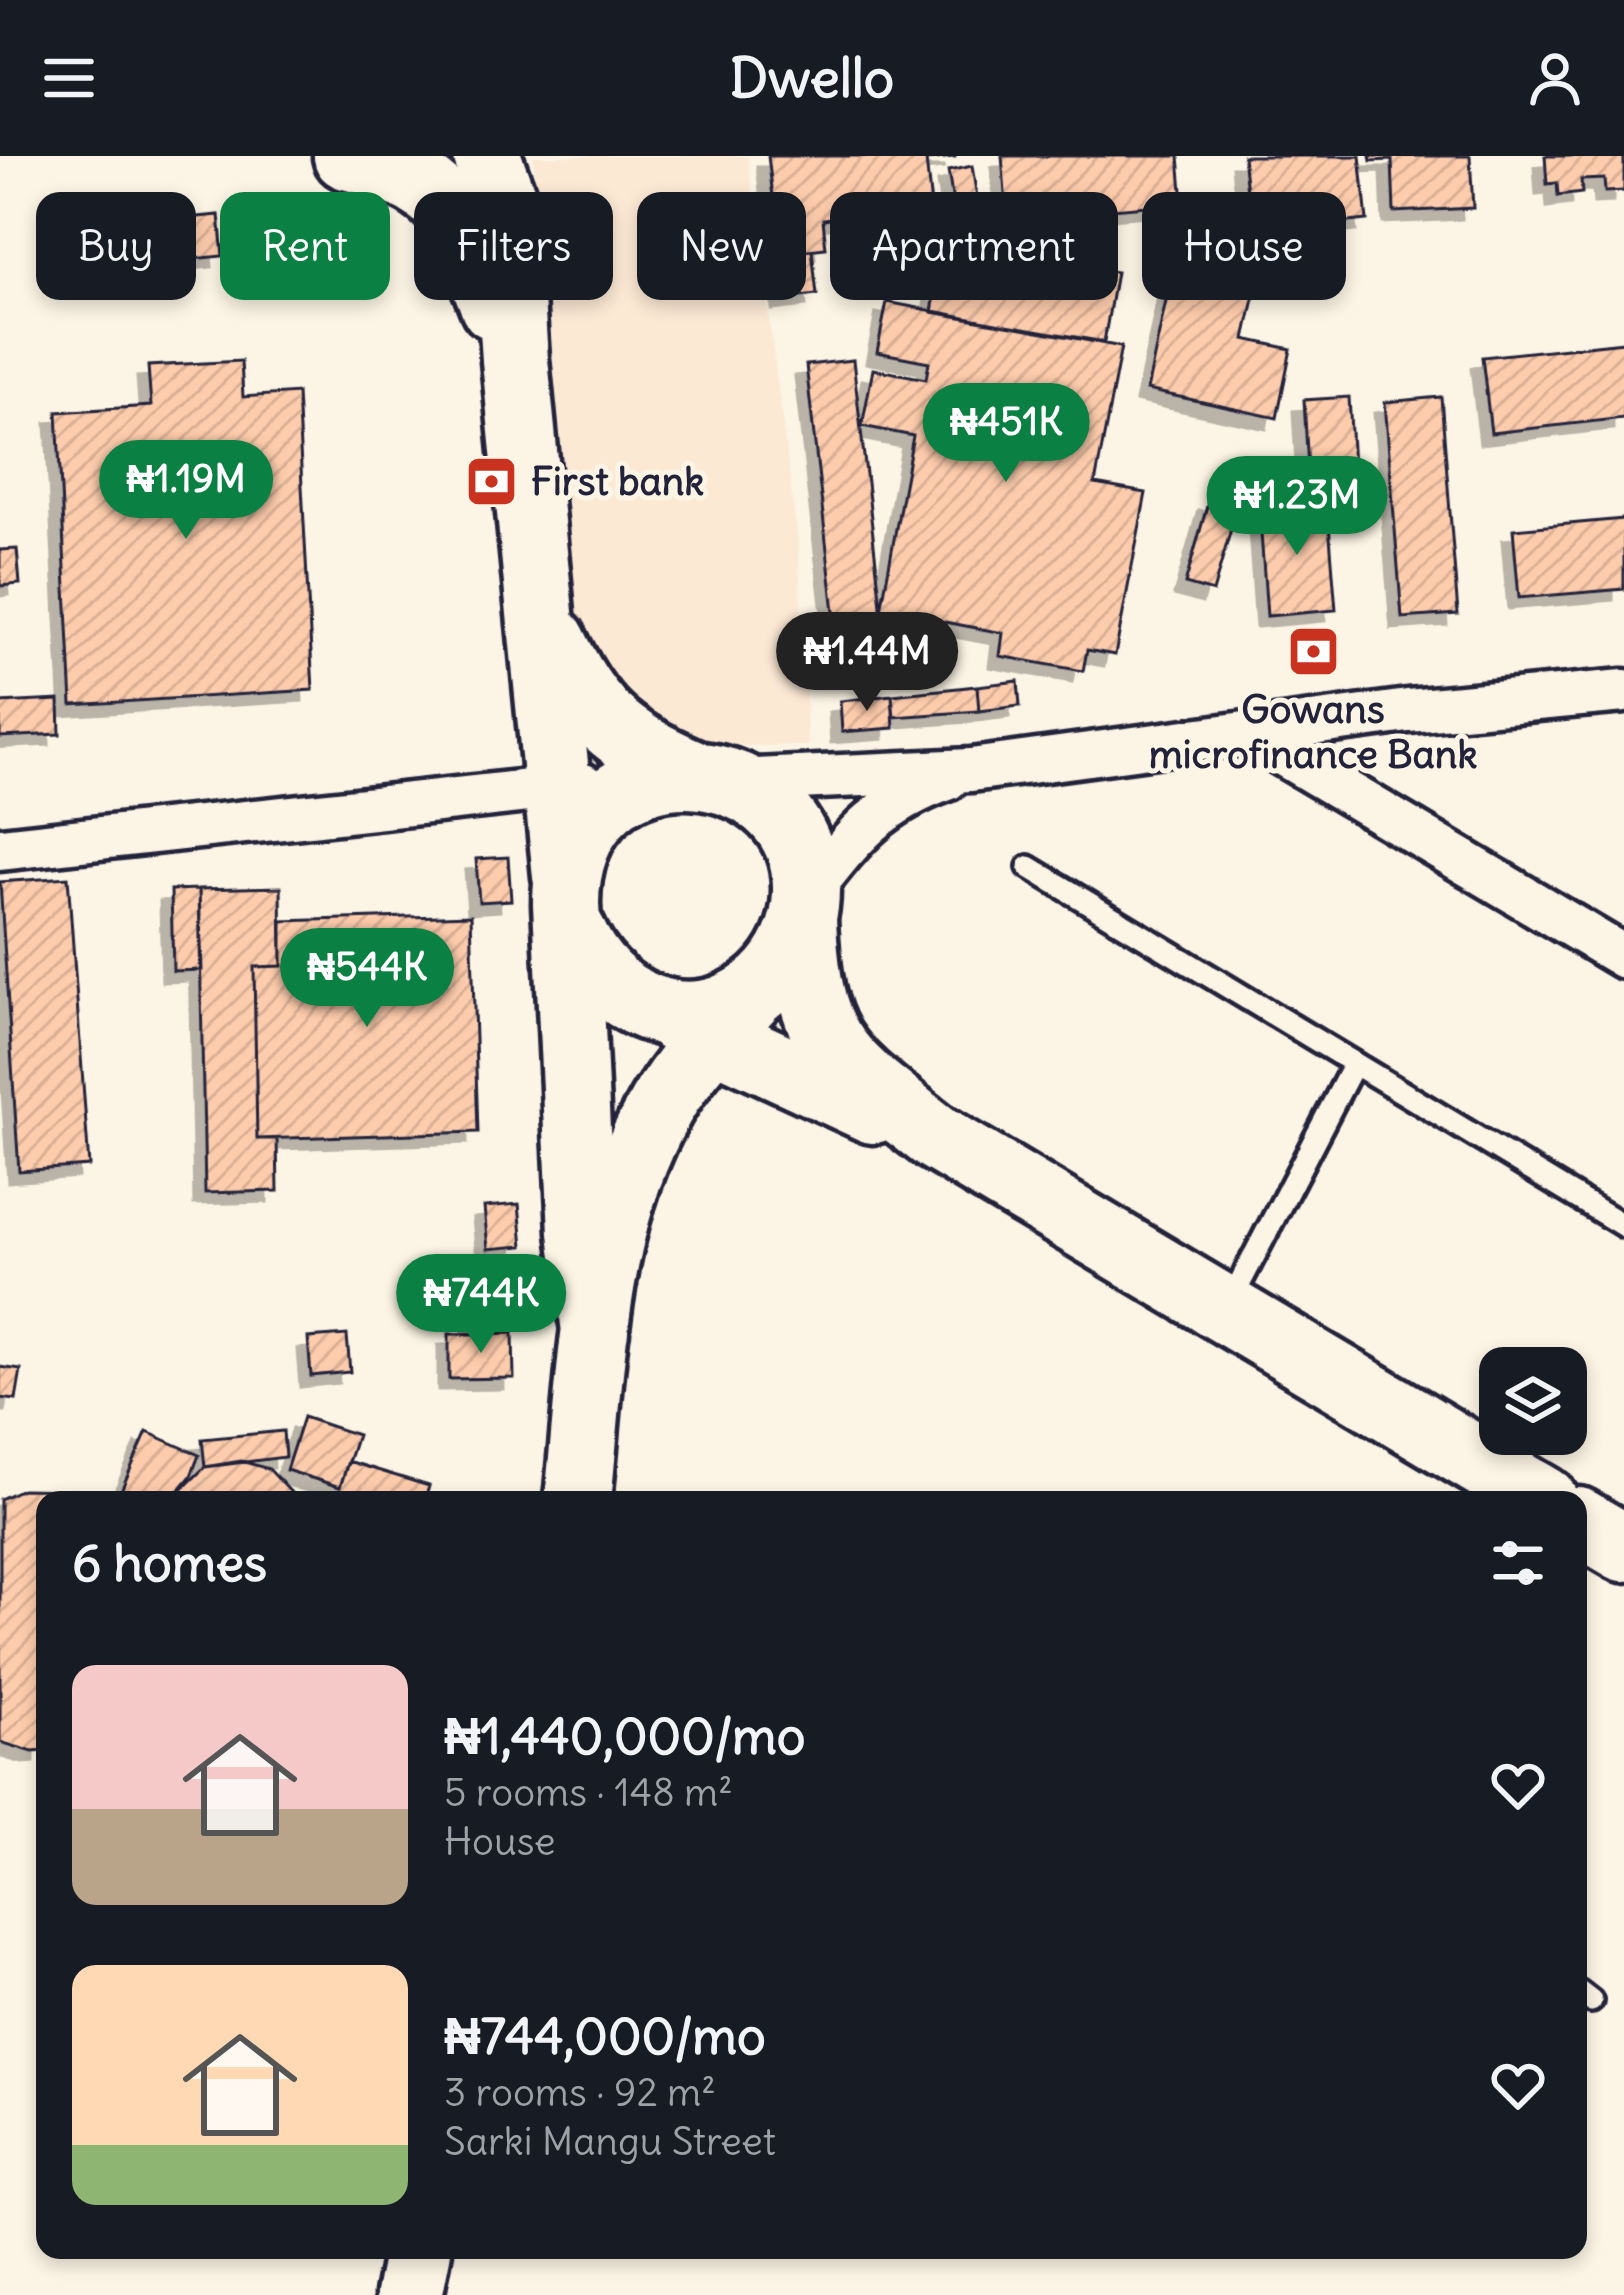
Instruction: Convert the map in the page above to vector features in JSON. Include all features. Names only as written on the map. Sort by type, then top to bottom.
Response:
[{"type":"main road","points":[[347,156],[435,171],[463,227],[514,360]]},
{"type":"main road","points":[[487,156],[505,205],[514,360],[544,622],[568,904],[582,1232],[595,1331]]},
{"type":"main road","points":[[544,622],[575,688],[593,713],[691,777],[767,803],[792,836],[805,908],[806,983],[827,1044],[856,1074],[934,1136]]},
{"type":"main road","points":[[691,777],[625,789],[589,820],[568,904],[602,982],[709,1013],[934,1136],[1226,1310],[1512,1491]]},
{"type":"main road","points":[[579,1491],[595,1331],[611,1238],[631,1169],[709,1013],[784,963],[805,908]]},
{"type":"main road","points":[[1587,1525],[1624,1548]]},
{"type":"main road","points":[[410,2295],[416,2259]]},
{"type":"street","points":[[0,849],[691,777],[971,770],[1408,711],[1624,691]]},
{"type":"street","points":[[1249,734],[1624,957]]},
{"type":"street","points":[[805,908],[876,814],[909,793],[971,770]]},
{"type":"lane","points":[[1029,867],[1624,1226]]},
{"type":"lane","points":[[1226,1310],[1354,1064]]},
{"type":"shaded area","points":[[533,156],[748,156],[753,192],[637,192],[637,300],[767,300],[798,541],[808,746],[698,745],[638,710],[576,633],[546,300],[613,300],[613,192],[536,192]]},
{"type":"building","points":[[768,156],[955,156],[926,160],[929,192],[830,192],[830,218],[823,219],[826,248],[806,250],[806,192],[772,192]]},
{"type":"building","points":[[1002,156],[1179,156],[1182,192],[1142,192],[1142,206],[1118,209],[1118,192],[1005,192]]},
{"type":"building","points":[[1243,156],[1360,156],[1367,220],[1346,222],[1346,192],[1247,192]]},
{"type":"building","points":[[1370,156],[1470,156],[1473,208],[1394,212],[1392,160],[1371,161]]},
{"type":"building","points":[[1545,156],[1624,156],[1624,191],[1605,192],[1604,179],[1581,180],[1582,193],[1558,196],[1557,183],[1547,184]]},
{"type":"building","points":[[972,166],[976,192],[951,192],[948,171]]},
{"type":"building","points":[[219,215],[220,256],[196,259],[196,217]]},
{"type":"building","points":[[812,250],[817,295],[806,296],[806,251]]},
{"type":"building","points":[[934,300],[1111,300],[1104,342],[932,312]]},
{"type":"building","points":[[1166,300],[1254,300],[1245,339],[1291,349],[1277,418],[1147,390]]},
{"type":"building","points":[[887,302],[1121,347],[1095,484],[1146,493],[1115,655],[1087,650],[1083,671],[1000,656],[1003,633],[881,610],[913,436],[862,426],[873,369],[926,379],[929,362],[877,352]]},
{"type":"building","points":[[1624,342],[1624,418],[1491,433],[1482,357]]},
{"type":"building","points":[[853,360],[885,641],[838,647],[806,365]]},
{"type":"building","points":[[241,361],[243,397],[297,393],[313,690],[72,705],[57,412],[151,406],[148,366]]},
{"type":"building","points":[[1349,397],[1354,484],[1309,487],[1304,400]]},
{"type":"building","points":[[1441,397],[1458,614],[1402,618],[1385,402]]},
{"type":"building","points":[[1209,499],[1237,508],[1213,592],[1185,584]]},
{"type":"building","points":[[1327,499],[1336,610],[1267,616],[1259,505]]},
{"type":"building","points":[[1624,519],[1624,589],[1519,598],[1513,529]]},
{"type":"building","points":[[17,549],[20,584],[0,586],[0,550]]},
{"type":"building","points":[[1018,681],[1020,706],[979,711],[977,686]]},
{"type":"building","points":[[977,686],[979,711],[894,717],[892,695]]},
{"type":"building","points":[[892,695],[894,728],[842,732],[840,701]]},
{"type":"building","points":[[59,700],[60,734],[0,737],[0,703]]},
{"type":"building","points":[[508,857],[511,900],[479,902],[476,859]]},
{"type":"building","points":[[68,877],[89,1166],[19,1171],[0,882]]},
{"type":"building","points":[[281,887],[282,966],[254,967],[257,1139],[277,1139],[278,1191],[205,1193],[199,889]]},
{"type":"building","points":[[199,889],[202,970],[173,971],[171,890]]},
{"type":"building","points":[[471,915],[478,1132],[257,1139],[254,967],[282,966],[282,921]]},
{"type":"building","points":[[519,1204],[523,1246],[488,1249],[484,1207]]},
{"type":"building","points":[[512,1289],[513,1333],[474,1334],[473,1290]]},
{"type":"building","points":[[513,1333],[514,1378],[449,1379],[449,1334]]},
{"type":"building","points":[[347,1335],[350,1372],[311,1376],[308,1338]]},
{"type":"building","points":[[0,1367],[21,1370],[16,1400],[0,1398]]},
{"type":"building","points":[[303,1417],[357,1435],[340,1487],[286,1470]]},
{"type":"building","points":[[283,1431],[285,1457],[205,1467],[202,1439]]},
{"type":"building","points":[[147,1432],[199,1455],[178,1491],[121,1491]]},
{"type":"building","points":[[241,1461],[269,1469],[290,1491],[180,1491],[205,1467]]},
{"type":"building","points":[[348,1461],[429,1486],[428,1491],[339,1491]]},
{"type":"building","points":[[22,1489],[76,1491],[36,1491],[36,1752],[0,1742],[0,1499]]},
{"type":"place","name":"First bank","points":[[492,481]]},
{"type":"place","name":"Gowans microfinance Bank","points":[[1313,652]]}]
